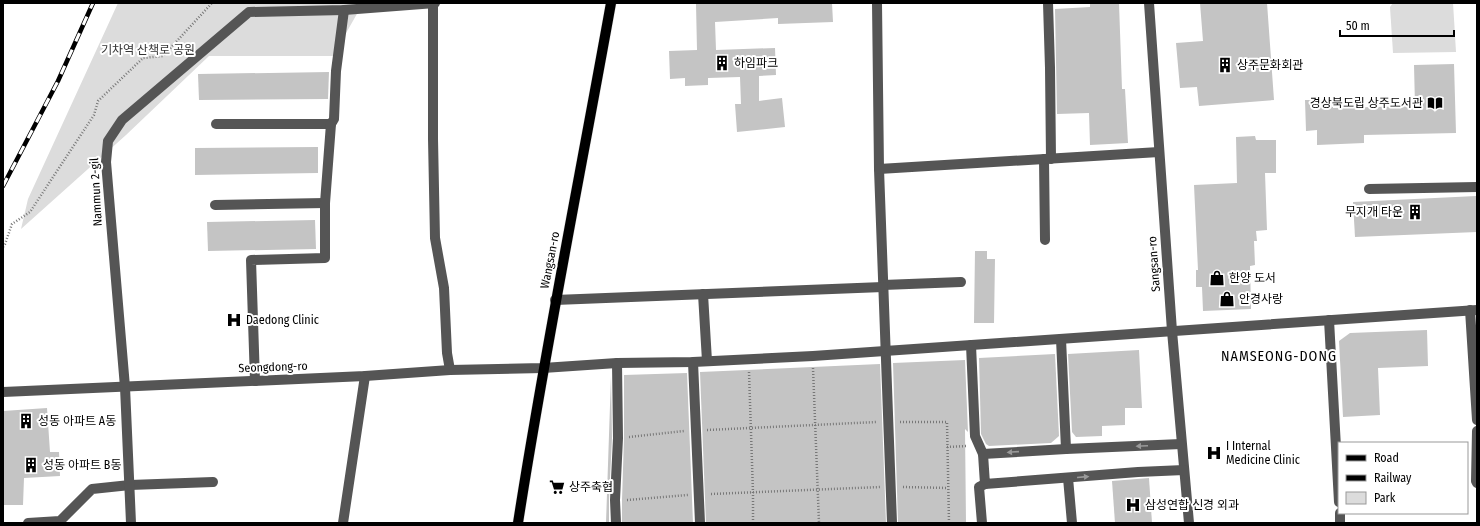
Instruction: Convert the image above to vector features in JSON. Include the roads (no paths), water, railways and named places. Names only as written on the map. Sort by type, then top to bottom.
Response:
[{"type":"main road","name":"Wangsan-ro","points":[[518,523],[555,300],[611,3]]},
{"type":"street","name":"Nammun 2-gil","points":[[131,523],[125,387],[106,162],[108,142],[122,120],[259,3]]},
{"type":"street","points":[[250,12],[286,7],[344,10],[365,6],[434,3],[433,139],[435,238],[444,288],[446,353],[450,370]]},
{"type":"street","points":[[877,3],[879,169],[892,523]]},
{"type":"street","points":[[1045,240],[1050,68],[1048,3]]},
{"type":"street","name":"Sangsan-ro","points":[[1149,3],[1158,152],[1181,444],[1189,523]]},
{"type":"street","points":[[255,381],[251,260],[324,258],[325,203],[331,124],[334,119],[336,71],[344,10]]},
{"type":"street","points":[[216,124],[331,124]]},
{"type":"street","points":[[879,169],[1158,152]]},
{"type":"street","points":[[1369,189],[1477,187]]},
{"type":"street","points":[[215,205],[325,203]]},
{"type":"street","points":[[555,300],[961,282]]},
{"type":"street","points":[[703,294],[707,361]]},
{"type":"street","points":[[1474,310],[1477,420]]},
{"type":"street","name":"Seongdong-ro","points":[[3,392],[365,376],[450,370],[543,368],[617,363],[693,362],[812,356],[1474,310]]},
{"type":"street","points":[[1329,320],[1338,471]]},
{"type":"street","points":[[1061,339],[1066,449]]},
{"type":"street","points":[[971,345],[975,436],[981,450],[985,484]]},
{"type":"street","points":[[693,362],[700,523]]},
{"type":"street","points":[[616,523],[615,500],[618,438],[617,363]]},
{"type":"street","points":[[343,523],[365,376]]},
{"type":"street","points":[[1474,481],[1477,431]]},
{"type":"street","points":[[981,450],[1066,449],[1181,444]]},
{"type":"street","points":[[982,523],[979,487],[985,484],[1138,472],[1184,470]]},
{"type":"street","points":[[1068,478],[1072,523]]},
{"type":"street","points":[[28,523],[60,521],[92,489],[130,485],[213,482]]},
{"type":"railway","points":[[3,186],[58,81],[93,3]]},
{"type":"place","name":"하임파크","points":[[722,63]]},
{"type":"place","name":"상주문화회관","points":[[1225,65]]},
{"type":"place","name":"경상북도립 상주도서관","points":[[1435,103]]},
{"type":"place","name":"무지개 타운","points":[[1415,212]]},
{"type":"place","name":"한양 도서","points":[[1217,278]]},
{"type":"place","name":"안경사랑","points":[[1227,299]]},
{"type":"place","name":"Daedong Clinic","points":[[234,320]]},
{"type":"place","name":"성동 아파트 A동","points":[[26,421]]},
{"type":"place","name":"I Internal Medicine Clinic","points":[[1214,453]]},
{"type":"place","name":"성동 아파트 B동","points":[[31,465]]},
{"type":"place","name":"상주축협","points":[[557,487]]},
{"type":"place","name":"삼성연합 신경 외과","points":[[1133,505]]},
{"type":"district","name":"NAMSEONG-DONG","points":[[1279,356]]},
{"type":"park label","name":"기차역 산책로 공원","points":[[148,50]]}]
